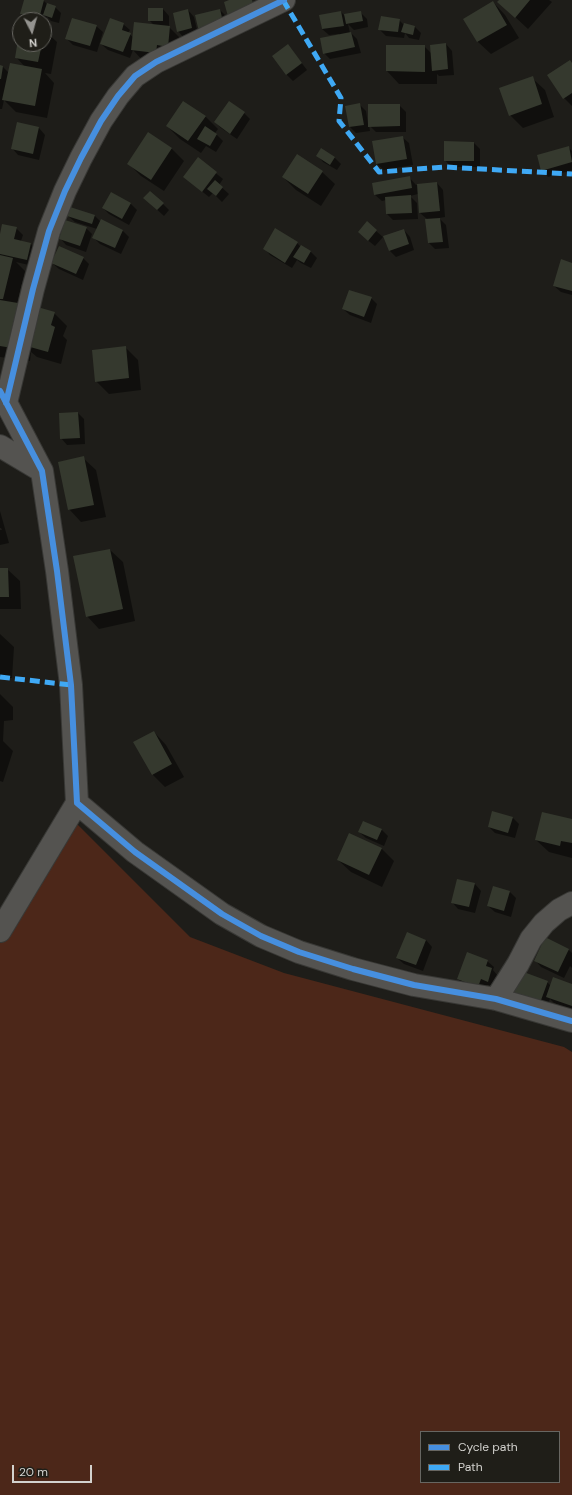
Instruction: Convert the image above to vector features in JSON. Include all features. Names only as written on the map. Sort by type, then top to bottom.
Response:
[{"type":"street","points":[[0,931],[77,803],[71,685],[57,571],[42,471],[3,397],[49,231],[65,191],[101,121],[118,96],[135,76],[156,62],[284,0]]},
{"type":"street","points":[[0,446],[42,471]]},
{"type":"street","points":[[77,803],[135,852],[222,914],[261,936],[299,952],[353,969],[414,985],[496,999],[572,1021]]},
{"type":"street","points":[[496,999],[518,964],[531,939],[544,923],[559,910],[572,904]]},
{"type":"shaded area","points":[[75,822],[190,937],[284,973],[564,1047],[572,1052],[572,1495],[0,1495],[0,925]]},
{"type":"building","points":[[24,0],[44,0],[41,12],[21,12]]},
{"type":"building","points":[[229,0],[252,0],[256,13],[229,20],[224,2]]},
{"type":"building","points":[[499,0],[530,0],[515,18],[497,2]]},
{"type":"building","points":[[493,1],[507,25],[477,42],[463,19]]},
{"type":"building","points":[[47,3],[56,6],[52,18],[52,12],[44,12]]},
{"type":"building","points":[[148,8],[163,8],[163,21],[148,21]]},
{"type":"building","points":[[188,9],[192,28],[177,32],[173,13]]},
{"type":"building","points":[[220,9],[224,26],[199,32],[195,15]]},
{"type":"building","points":[[341,11],[344,26],[322,29],[319,15]]},
{"type":"building","points":[[361,11],[363,21],[346,24],[344,14]]},
{"type":"building","points":[[381,16],[400,19],[398,32],[378,30]]},
{"type":"building","points":[[72,18],[97,25],[90,46],[65,39]]},
{"type":"building","points":[[110,18],[124,23],[122,30],[131,33],[123,52],[100,44]]},
{"type":"building","points":[[134,22],[170,26],[168,47],[157,45],[156,53],[131,50]]},
{"type":"building","points":[[404,23],[415,26],[413,35],[401,32]]},
{"type":"building","points":[[351,32],[355,47],[323,54],[320,38]]},
{"type":"building","points":[[446,43],[448,69],[432,71],[430,45]]},
{"type":"building","points":[[288,44],[302,63],[286,75],[272,56]]},
{"type":"building","points":[[386,45],[425,45],[425,72],[386,71]]},
{"type":"building","points":[[16,52],[40,52],[38,62],[15,58]]},
{"type":"building","points":[[570,60],[572,63],[572,93],[563,99],[547,75]]},
{"type":"building","points":[[10,63],[42,69],[35,106],[2,100]]},
{"type":"building","points":[[0,65],[3,66],[1,79],[0,79]]},
{"type":"building","points":[[533,76],[542,104],[509,116],[499,88]]},
{"type":"building","points":[[183,101],[206,116],[188,141],[166,126]]},
{"type":"building","points":[[229,101],[245,112],[230,134],[214,122]]},
{"type":"building","points":[[360,103],[364,125],[349,127],[345,106]]},
{"type":"building","points":[[368,104],[400,104],[400,126],[368,127]]},
{"type":"building","points":[[17,122],[39,127],[33,154],[11,149]]},
{"type":"building","points":[[205,126],[217,134],[210,146],[197,139]]},
{"type":"building","points":[[148,132],[172,148],[151,180],[127,164]]},
{"type":"building","points":[[403,136],[407,159],[376,164],[372,141]]},
{"type":"building","points":[[444,141],[474,142],[474,161],[444,161]]},
{"type":"building","points":[[569,146],[572,162],[541,171],[537,155]]},
{"type":"building","points":[[321,148],[335,157],[330,165],[316,156]]},
{"type":"building","points":[[297,154],[323,171],[308,194],[282,177]]},
{"type":"building","points":[[198,157],[217,172],[202,192],[183,177]]},
{"type":"building","points":[[410,176],[412,188],[374,195],[372,183]]},
{"type":"building","points":[[215,180],[223,187],[216,196],[207,189]]},
{"type":"building","points":[[437,182],[440,211],[419,213],[417,184]]},
{"type":"building","points":[[150,191],[164,203],[157,210],[143,198]]},
{"type":"building","points":[[111,192],[131,203],[122,219],[102,208]]},
{"type":"building","points":[[411,195],[412,213],[386,214],[385,197]]},
{"type":"building","points":[[70,207],[95,215],[92,224],[67,216]]},
{"type":"building","points":[[440,218],[443,242],[428,243],[425,219]]},
{"type":"building","points":[[101,219],[123,230],[115,248],[92,238]]},
{"type":"building","points":[[65,220],[87,227],[80,246],[59,239]]},
{"type":"building","points":[[367,221],[377,230],[368,241],[358,232]]},
{"type":"building","points":[[2,224],[17,227],[14,239],[31,243],[27,260],[0,254],[0,234]]},
{"type":"building","points":[[275,228],[298,242],[285,263],[263,249]]},
{"type":"building","points":[[404,229],[409,244],[389,251],[383,236]]},
{"type":"building","points":[[301,245],[311,251],[304,263],[293,257]]},
{"type":"building","points":[[59,246],[84,257],[76,274],[51,263]]},
{"type":"building","points":[[0,255],[13,258],[3,299],[0,299]]},
{"type":"building","points":[[561,259],[572,263],[572,291],[553,286]]},
{"type":"building","points":[[349,290],[372,297],[364,317],[342,309]]},
{"type":"building","points":[[0,300],[24,304],[18,349],[0,346]]},
{"type":"building","points":[[34,306],[55,312],[51,325],[55,327],[48,352],[23,345]]},
{"type":"building","points":[[126,346],[129,378],[95,382],[92,350]]},
{"type":"building","points":[[78,412],[80,438],[60,439],[59,413]]},
{"type":"building","points":[[84,456],[94,505],[68,510],[58,462]]},
{"type":"building","points":[[110,549],[123,609],[86,617],[73,556]]},
{"type":"building","points":[[0,568],[8,568],[9,597],[0,597]]},
{"type":"building","points":[[154,731],[172,764],[152,775],[133,742]]},
{"type":"building","points":[[492,811],[513,817],[508,833],[488,827]]},
{"type":"building","points":[[542,812],[572,819],[572,843],[561,841],[560,846],[535,840]]},
{"type":"building","points":[[363,821],[382,829],[377,840],[358,832]]},
{"type":"building","points":[[349,833],[382,848],[369,875],[337,860]]},
{"type":"building","points":[[457,879],[475,883],[469,907],[451,903]]},
{"type":"building","points":[[493,886],[510,891],[504,911],[487,906]]},
{"type":"building","points":[[407,932],[426,940],[416,965],[396,958]]},
{"type":"building","points":[[545,937],[569,949],[558,972],[534,961]]},
{"type":"building","points":[[467,952],[488,960],[486,966],[492,968],[488,982],[481,979],[478,987],[457,979]]},
{"type":"building","points":[[521,971],[548,981],[540,1003],[513,993]]},
{"type":"building","points":[[553,977],[572,984],[572,1006],[546,997]]},
{"type":"marked path","points":[[283,0],[341,98],[339,121],[379,172],[445,167],[572,174]]},
{"type":"marked path","points":[[0,677],[71,685]]},
{"type":"cycle path","points":[[6,403],[33,289],[49,231],[65,191],[81,158],[101,121],[118,96],[135,76],[156,62],[284,0]]},
{"type":"cycle path","points":[[0,391],[42,471],[57,571],[71,685],[77,803],[135,852],[222,914],[261,936],[299,952],[353,969],[414,985],[496,999],[572,1021]]}]
